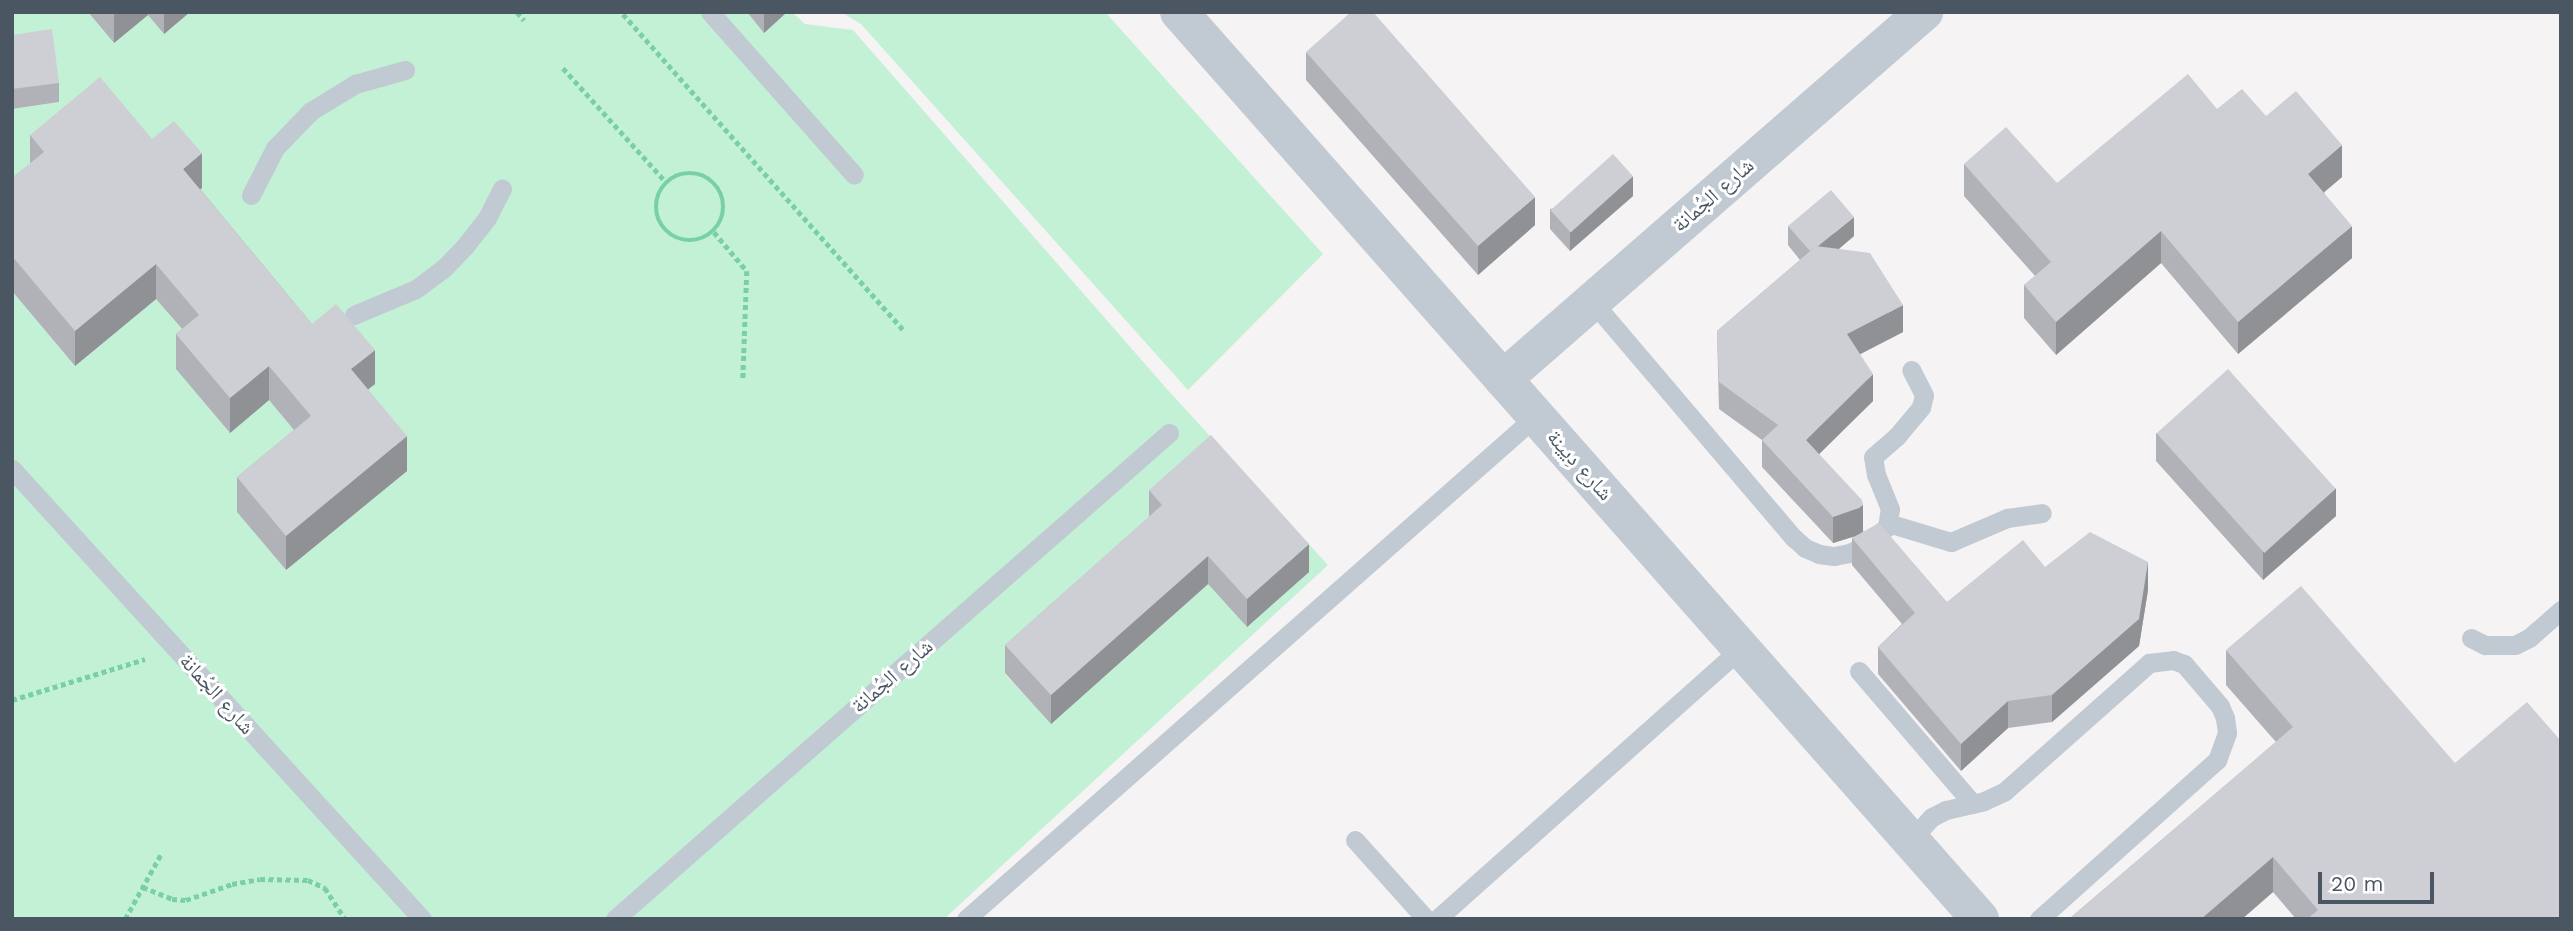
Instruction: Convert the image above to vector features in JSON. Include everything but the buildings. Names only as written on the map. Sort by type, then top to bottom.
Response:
[{"type":"street","name":"شارع دِيينة","points":[[1179,12],[1911,840],[1963,910]]},
{"type":"street","name":"شارع الجُمانة","points":[[1503,379],[1924,12]]},
{"type":"lane","points":[[710,12],[853,175]]},
{"type":"lane","points":[[251,195],[275,148],[311,111],[355,84],[405,70]]},
{"type":"lane","points":[[354,314],[416,289],[443,269],[480,227],[502,189]]},
{"type":"lane","points":[[1592,301],[1805,548],[1834,556],[1849,553],[1881,534],[1888,523],[1890,509],[1872,461],[1874,455],[1897,436],[1922,407],[1924,395],[1911,370]]},
{"type":"lane","points":[[966,919],[1536,416]]},
{"type":"lane","name":"شارع الجُمانة","points":[[615,919],[1169,433]]},
{"type":"lane","name":"شارع الجُمانة","points":[[12,469],[422,919]]},
{"type":"lane","points":[[1888,523],[1951,542],[2007,518],[2042,513]]},
{"type":"lane","points":[[2471,638],[2485,645],[2515,645],[2529,638],[2561,610]]},
{"type":"lane","points":[[1437,919],[1741,648]]},
{"type":"lane","points":[[1911,840],[1933,817],[2005,792],[2149,663],[2173,660],[2184,664],[2220,706],[2227,733],[2217,760],[2039,919]]},
{"type":"lane","points":[[1859,671],[1973,804]]},
{"type":"lane","points":[[1355,840],[1426,919]]},
{"type":"path","points":[[517,12],[524,20]]},
{"type":"path","points":[[623,13],[904,330]]},
{"type":"path","points":[[563,68],[666,182]]},
{"type":"path","points":[[695,172],[709,178],[720,189],[724,212],[714,232],[701,240],[685,241],[671,236],[660,224],[656,203],[666,182],[679,174],[695,172]]},
{"type":"path","points":[[714,232],[747,271],[743,379]]},
{"type":"path","points":[[12,700],[176,649]]},
{"type":"path","points":[[124,919],[161,854]]},
{"type":"path","points":[[143,887],[172,900],[186,900],[232,884],[260,879],[308,880],[325,888],[345,919]]},
{"type":"green space","points":[[12,12],[88,12],[114,43],[148,15],[164,34],[190,12],[747,12],[764,32],[786,12],[792,12],[805,24],[853,30],[1166,388],[1328,565],[944,919],[12,919],[12,291],[75,366],[125,324],[116,313],[147,288],[199,350],[177,369],[229,432],[269,400],[311,450],[238,512],[286,570],[407,471],[351,403],[374,384],[336,339],[312,358],[183,203],[202,188],[174,156],[152,174],[100,112],[30,170],[44,187],[12,213],[12,109],[59,102],[52,49],[12,55]],"holes":[[[1211,463],[1308,572],[1247,627],[1149,519]],[[1135,557],[1181,608],[1051,723],[1005,674]]]},
{"type":"green space","points":[[841,12],[1105,12],[1323,254],[1188,390],[861,24]]}]
